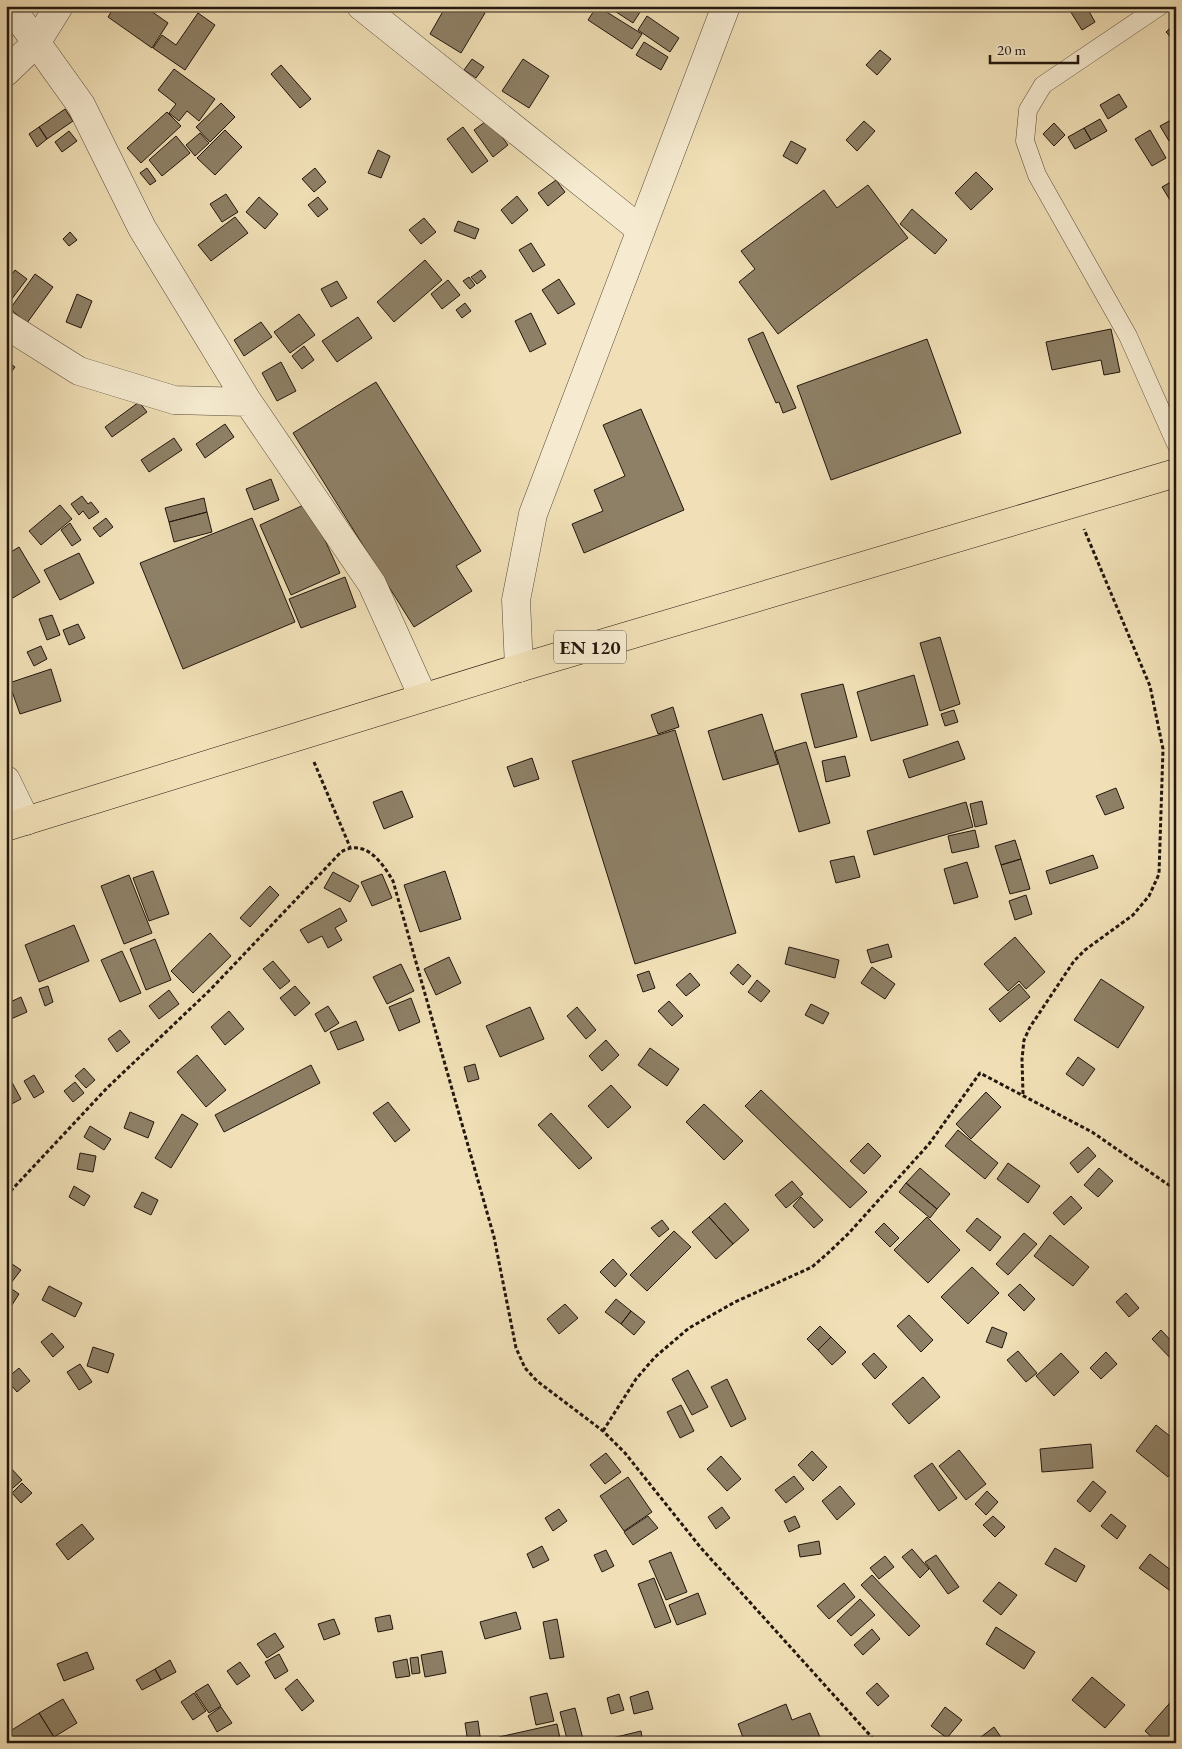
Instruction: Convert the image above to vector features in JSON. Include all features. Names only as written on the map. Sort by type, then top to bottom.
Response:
[{"type":"main road","name":"EN 120","points":[[16,824],[423,697],[1176,473]]},
{"type":"street","points":[[10,6],[81,105],[142,228],[248,402],[372,584],[423,697]]},
{"type":"street","points":[[6,72],[36,43],[59,6]]},
{"type":"street","points":[[361,6],[641,230]]},
{"type":"street","points":[[519,668],[516,600],[533,514],[726,6]]},
{"type":"street","points":[[6,325],[79,371],[174,400],[248,402]]},
{"type":"street","points":[[6,780],[16,824]]},
{"type":"lane","points":[[1160,6],[1044,85],[1028,110],[1026,141],[1036,175],[1128,336],[1176,444]]},
{"type":"path","points":[[1023,1095],[1022,1059],[1024,1040],[1030,1027],[1074,961],[1084,950],[1133,914],[1149,896],[1159,874],[1163,749],[1150,686],[1074,504]]},
{"type":"path","points":[[302,735],[350,847]]},
{"type":"path","points":[[6,1196],[108,1088],[210,990],[328,864],[341,852],[350,847],[361,848],[373,854],[384,865],[393,882],[494,1237],[516,1348],[525,1368],[536,1381],[603,1431],[624,1453],[701,1548],[877,1743]]},
{"type":"path","points":[[603,1431],[636,1379],[655,1356],[689,1328],[735,1302],[812,1267],[828,1253],[929,1144],[980,1073],[1092,1132],[1176,1190]]},
{"type":"building","points":[[115,6],[144,6],[168,23],[152,48],[108,17]]},
{"type":"building","points":[[446,6],[473,6],[485,13],[461,53],[430,34]]},
{"type":"building","points":[[597,6],[642,34],[632,49],[588,20]]},
{"type":"building","points":[[607,6],[644,6],[633,23]]},
{"type":"building","points":[[1067,6],[1086,6],[1095,22],[1082,30]]},
{"type":"building","points":[[198,13],[215,25],[185,70],[153,48],[162,35],[176,45]]},
{"type":"building","points":[[647,16],[679,38],[670,52],[638,30]]},
{"type":"building","points":[[1176,23],[1176,43],[1166,32]]},
{"type":"building","points":[[644,42],[668,57],[661,70],[636,55]]},
{"type":"building","points":[[880,50],[891,59],[877,75],[866,65]]},
{"type":"building","points":[[472,59],[484,67],[476,78],[464,70]]},
{"type":"building","points":[[523,59],[549,76],[529,108],[502,91]]},
{"type":"building","points":[[281,65],[311,99],[300,108],[271,74]]},
{"type":"building","points":[[174,69],[215,99],[199,121],[187,111],[179,121],[169,113],[176,104],[158,90]]},
{"type":"building","points":[[1119,94],[1127,107],[1108,119],[1100,105]]},
{"type":"building","points":[[221,103],[235,117],[210,142],[196,127]]},
{"type":"building","points":[[65,109],[73,121],[47,139],[39,127]]},
{"type":"building","points":[[167,112],[181,126],[141,163],[127,148]]},
{"type":"building","points":[[489,119],[508,145],[493,157],[474,130]]},
{"type":"building","points":[[1100,119],[1107,131],[1091,140],[1084,128]]},
{"type":"building","points":[[1171,120],[1176,128],[1176,137],[1169,141],[1160,126]]},
{"type":"building","points":[[864,121],[875,131],[857,151],[846,140]]},
{"type":"building","points":[[1054,123],[1065,135],[1054,146],[1043,134]]},
{"type":"building","points":[[39,127],[47,139],[37,147],[29,134]]},
{"type":"building","points":[[463,127],[488,161],[472,173],[447,139]]},
{"type":"building","points":[[1084,128],[1091,140],[1075,149],[1068,137]]},
{"type":"building","points":[[225,130],[242,147],[215,175],[197,158]]},
{"type":"building","points":[[1150,130],[1166,158],[1152,166],[1135,139]]},
{"type":"building","points":[[69,131],[77,141],[62,152],[55,142]]},
{"type":"building","points":[[200,133],[209,143],[195,156],[186,145]]},
{"type":"building","points":[[176,136],[190,153],[162,176],[149,160]]},
{"type":"building","points":[[791,141],[806,149],[797,164],[783,156]]},
{"type":"building","points":[[378,150],[390,156],[381,178],[368,173]]},
{"type":"building","points":[[147,168],[156,181],[150,185],[140,173]]},
{"type":"building","points":[[315,168],[326,182],[314,192],[302,179]]},
{"type":"building","points":[[976,172],[993,189],[971,210],[955,193]]},
{"type":"building","points":[[1176,179],[1176,210],[1162,187]]},
{"type":"building","points":[[556,180],[565,192],[548,206],[538,193]]},
{"type":"building","points":[[868,185],[908,238],[778,334],[739,282],[755,269],[741,251],[824,190],[837,208]]},
{"type":"building","points":[[226,194],[238,212],[222,222],[210,204]]},
{"type":"building","points":[[517,196],[528,210],[512,224],[501,210]]},
{"type":"building","points":[[259,197],[278,214],[265,229],[246,212]]},
{"type":"building","points":[[318,197],[328,209],[318,217],[308,205]]},
{"type":"building","points":[[912,209],[947,240],[935,254],[900,224]]},
{"type":"building","points":[[235,217],[248,233],[211,261],[198,245]]},
{"type":"building","points":[[424,218],[436,232],[421,244],[409,230]]},
{"type":"building","points":[[458,221],[479,229],[475,239],[454,231]]},
{"type":"building","points":[[70,232],[77,240],[69,246],[63,239]]},
{"type":"building","points":[[531,243],[545,265],[533,272],[519,250]]},
{"type":"building","points":[[425,260],[442,280],[394,322],[377,302]]},
{"type":"building","points":[[15,270],[27,279],[8,304],[6,302],[6,282]]},
{"type":"building","points":[[481,270],[486,277],[477,284],[471,277]]},
{"type":"building","points":[[35,274],[53,287],[27,323],[10,309]]},
{"type":"building","points":[[469,277],[475,285],[470,289],[463,281]]},
{"type":"building","points":[[559,279],[575,304],[558,314],[542,290]]},
{"type":"building","points":[[448,280],[460,295],[442,309],[431,294]]},
{"type":"building","points":[[337,281],[347,298],[331,307],[321,289]]},
{"type":"building","points":[[77,294],[92,301],[81,328],[66,322]]},
{"type":"building","points":[[465,303],[471,311],[462,318],[456,310]]},
{"type":"building","points":[[531,313],[546,344],[530,352],[515,321]]},
{"type":"building","points":[[299,314],[315,335],[290,353],[274,332]]},
{"type":"building","points":[[358,317],[372,338],[337,362],[322,341]]},
{"type":"building","points":[[261,322],[272,337],[244,356],[234,340]]},
{"type":"building","points":[[1111,329],[1120,372],[1104,375],[1101,360],[1052,370],[1046,342]]},
{"type":"building","points":[[763,332],[796,408],[783,413],[779,402],[776,403],[748,339]]},
{"type":"building","points":[[927,339],[961,433],[831,480],[797,386]]},
{"type":"building","points":[[304,346],[314,360],[302,369],[292,356]]},
{"type":"building","points":[[8,362],[15,367],[6,379],[6,365]]},
{"type":"building","points":[[281,362],[296,391],[277,401],[262,373]]},
{"type":"building","points":[[376,382],[481,551],[456,566],[472,591],[414,627],[293,433]]},
{"type":"building","points":[[139,402],[147,412],[112,437],[105,427]]},
{"type":"building","points":[[641,409],[684,510],[584,553],[572,524],[603,511],[594,490],[625,476],[603,425]]},
{"type":"building","points":[[225,424],[234,437],[205,458],[196,444]]},
{"type":"building","points":[[174,438],[182,450],[149,472],[141,460]]},
{"type":"building","points":[[271,479],[279,500],[254,510],[246,489]]},
{"type":"building","points":[[82,496],[88,504],[91,502],[99,512],[89,519],[83,511],[79,515],[71,504]]},
{"type":"building","points":[[204,498],[207,512],[169,522],[165,508]]},
{"type":"building","points":[[308,503],[340,573],[291,595],[260,525]]},
{"type":"building","points":[[60,505],[72,519],[41,545],[29,531]]},
{"type":"building","points":[[207,512],[212,532],[174,542],[169,522]]},
{"type":"building","points":[[106,518],[113,527],[100,537],[93,528]]},
{"type":"building","points":[[252,518],[295,622],[183,669],[140,563]]},
{"type":"building","points":[[70,523],[81,540],[72,546],[61,530]]},
{"type":"building","points":[[19,547],[40,582],[11,599],[6,591],[6,555]]},
{"type":"building","points":[[79,553],[94,583],[60,600],[44,570]]},
{"type":"building","points":[[345,577],[356,607],[301,628],[289,599]]},
{"type":"building","points":[[52,615],[60,635],[47,640],[39,619]]},
{"type":"building","points":[[78,624],[85,638],[69,645],[63,630]]},
{"type":"building","points":[[940,637],[960,704],[940,711],[920,643]]},
{"type":"building","points":[[41,646],[47,659],[34,666],[27,652]]},
{"type":"building","points":[[51,669],[61,701],[20,714],[9,683]]},
{"type":"building","points":[[914,675],[928,725],[871,741],[857,692]]},
{"type":"building","points":[[843,684],[857,737],[815,748],[801,694]]},
{"type":"building","points":[[6,696],[11,711],[6,712]]},
{"type":"building","points":[[673,707],[679,727],[658,734],[651,715]]},
{"type":"building","points":[[954,710],[958,722],[945,726],[941,714]]},
{"type":"building","points":[[762,714],[778,764],[723,780],[708,731]]},
{"type":"building","points":[[675,730],[736,933],[635,964],[572,761]]},
{"type":"building","points":[[958,741],[965,759],[909,778],[903,760]]},
{"type":"building","points":[[806,742],[830,823],[799,832],[775,751]]},
{"type":"building","points":[[845,756],[850,776],[826,782],[822,761]]},
{"type":"building","points":[[532,758],[539,779],[514,787],[507,767]]},
{"type":"building","points":[[1116,788],[1124,808],[1105,815],[1096,796]]},
{"type":"building","points":[[402,791],[413,817],[384,829],[373,802]]},
{"type":"building","points":[[982,801],[987,824],[975,827],[970,804]]},
{"type":"building","points":[[966,802],[973,827],[874,855],[867,831]]},
{"type":"building","points":[[975,830],[979,847],[952,853],[948,836]]},
{"type":"building","points":[[1015,840],[1021,859],[1001,865],[995,846]]},
{"type":"building","points":[[1093,855],[1098,868],[1050,884],[1046,871]]},
{"type":"building","points":[[854,856],[860,877],[836,883],[830,861]]},
{"type":"building","points":[[1021,859],[1030,889],[1010,894],[1001,865]]},
{"type":"building","points":[[967,862],[978,897],[954,904],[944,869]]},
{"type":"building","points":[[153,871],[169,914],[149,921],[133,878]]},
{"type":"building","points":[[445,871],[461,919],[420,932],[404,885]]},
{"type":"building","points":[[333,872],[359,886],[350,902],[324,888]]},
{"type":"building","points":[[382,874],[392,898],[372,906],[361,882]]},
{"type":"building","points":[[129,875],[152,933],[124,944],[101,886]]},
{"type":"building","points":[[270,886],[279,895],[250,927],[240,918]]},
{"type":"building","points":[[1026,895],[1032,914],[1015,920],[1009,901]]},
{"type":"building","points":[[340,908],[347,921],[335,928],[342,940],[328,948],[322,936],[308,943],[300,930]]},
{"type":"building","points":[[74,925],[89,961],[39,982],[25,945]]},
{"type":"building","points":[[210,933],[231,956],[193,993],[171,971]]},
{"type":"building","points":[[1015,937],[1045,972],[1026,989],[1019,981],[1008,991],[984,964]]},
{"type":"building","points":[[155,939],[171,980],[146,990],[130,949]]},
{"type":"building","points":[[888,944],[892,957],[871,963],[867,950]]},
{"type":"building","points":[[789,947],[839,960],[835,978],[785,964]]},
{"type":"building","points":[[122,951],[141,993],[120,1002],[101,960]]},
{"type":"building","points":[[449,957],[461,983],[436,995],[424,969]]},
{"type":"building","points":[[273,961],[290,981],[280,989],[263,969]]},
{"type":"building","points":[[401,964],[414,991],[387,1004],[373,977]]},
{"type":"building","points":[[738,964],[751,976],[743,985],[730,973]]},
{"type":"building","points":[[872,967],[895,984],[885,999],[861,983]]},
{"type":"building","points":[[649,971],[655,988],[643,992],[637,975]]},
{"type":"building","points":[[690,973],[700,985],[686,996],[676,985]]},
{"type":"building","points":[[1101,979],[1144,1007],[1118,1048],[1074,1020]]},
{"type":"building","points":[[757,980],[770,991],[761,1002],[748,992]]},
{"type":"building","points":[[1019,984],[1030,997],[1000,1022],[989,1009]]},
{"type":"building","points":[[48,986],[53,1002],[45,1006],[39,989]]},
{"type":"building","points":[[295,986],[310,1003],[295,1016],[280,998]]},
{"type":"building","points":[[169,990],[179,1004],[159,1019],[149,1006]]},
{"type":"building","points":[[21,997],[27,1012],[11,1019],[6,1004]]},
{"type":"building","points":[[411,998],[420,1022],[399,1031],[389,1007]]},
{"type":"building","points":[[669,1001],[683,1016],[672,1026],[658,1011]]},
{"type":"building","points":[[811,1004],[829,1013],[823,1024],[805,1015]]},
{"type":"building","points":[[328,1006],[339,1023],[325,1032],[315,1014]]},
{"type":"building","points":[[530,1007],[544,1039],[500,1057],[486,1026]]},
{"type":"building","points":[[577,1007],[596,1030],[586,1039],[567,1016]]},
{"type":"building","points":[[229,1011],[244,1029],[225,1045],[211,1027]]},
{"type":"building","points":[[356,1021],[364,1040],[338,1050],[330,1032]]},
{"type":"building","points":[[120,1030],[130,1042],[117,1052],[108,1039]]},
{"type":"building","points":[[606,1040],[619,1055],[602,1071],[589,1056]]},
{"type":"building","points":[[650,1048],[679,1069],[667,1086],[638,1065]]},
{"type":"building","points":[[197,1055],[226,1090],[206,1107],[177,1072]]},
{"type":"building","points":[[1078,1057],[1095,1069],[1083,1086],[1066,1074]]},
{"type":"building","points":[[475,1064],[479,1079],[468,1082],[464,1067]]},
{"type":"building","points":[[311,1065],[320,1083],[224,1132],[215,1115]]},
{"type":"building","points":[[84,1068],[95,1080],[86,1088],[75,1076]]},
{"type":"building","points":[[8,1075],[21,1099],[6,1107],[6,1076]]},
{"type":"building","points":[[34,1075],[44,1092],[34,1098],[24,1081]]},
{"type":"building","points":[[75,1082],[84,1093],[73,1102],[64,1091]]},
{"type":"building","points":[[611,1085],[631,1107],[608,1128],[588,1106]]},
{"type":"building","points":[[761,1090],[867,1192],[850,1208],[745,1106]]},
{"type":"building","points":[[986,1092],[1001,1107],[971,1139],[956,1124]]},
{"type":"building","points":[[388,1102],[410,1130],[395,1142],[373,1113]]},
{"type":"building","points":[[704,1104],[743,1141],[724,1160],[686,1122]]},
{"type":"building","points":[[130,1112],[154,1122],[148,1138],[124,1128]]},
{"type":"building","points":[[551,1113],[592,1158],[579,1169],[538,1125]]},
{"type":"building","points":[[182,1114],[198,1124],[171,1168],[155,1158]]},
{"type":"building","points":[[90,1126],[111,1139],[104,1150],[84,1137]]},
{"type":"building","points":[[958,1130],[998,1163],[985,1179],[945,1146]]},
{"type":"building","points":[[868,1143],[881,1156],[864,1174],[850,1161]]},
{"type":"building","points":[[1088,1147],[1096,1156],[1078,1173],[1070,1163]]},
{"type":"building","points":[[80,1153],[96,1156],[93,1172],[77,1169]]},
{"type":"building","points":[[1008,1163],[1040,1186],[1028,1203],[997,1179]]},
{"type":"building","points":[[920,1168],[950,1194],[937,1209],[906,1183]]},
{"type":"building","points":[[1099,1168],[1113,1181],[1098,1197],[1084,1185]]},
{"type":"building","points":[[792,1181],[803,1194],[786,1208],[775,1195]]},
{"type":"building","points":[[906,1183],[937,1209],[930,1218],[899,1192]]},
{"type":"building","points":[[74,1186],[90,1196],[84,1206],[69,1197]]},
{"type":"building","points":[[142,1192],[158,1200],[151,1215],[134,1207]]},
{"type":"building","points":[[1071,1196],[1082,1208],[1064,1225],[1053,1213]]},
{"type":"building","points":[[801,1197],[823,1220],[814,1228],[793,1206]]},
{"type":"building","points":[[725,1203],[749,1230],[733,1244],[709,1217]]},
{"type":"building","points":[[709,1217],[733,1244],[716,1259],[692,1232]]},
{"type":"building","points":[[927,1217],[960,1250],[928,1283],[894,1250]]},
{"type":"building","points":[[977,1218],[1001,1237],[990,1251],[966,1231]]},
{"type":"building","points":[[662,1220],[669,1229],[659,1237],[651,1228]]},
{"type":"building","points":[[884,1223],[899,1238],[890,1247],[875,1232]]},
{"type":"building","points":[[674,1231],[691,1247],[647,1291],[630,1275]]},
{"type":"building","points":[[1024,1233],[1037,1244],[1008,1275],[996,1264]]},
{"type":"building","points":[[1050,1235],[1089,1267],[1073,1286],[1034,1256]]},
{"type":"building","points":[[613,1259],[627,1274],[615,1287],[600,1272]]},
{"type":"building","points":[[6,1260],[21,1270],[11,1283],[6,1280]]},
{"type":"building","points":[[972,1267],[999,1293],[968,1324],[941,1297]]},
{"type":"building","points":[[1020,1284],[1035,1299],[1024,1311],[1008,1295]]},
{"type":"building","points":[[6,1285],[19,1294],[10,1308],[6,1306]]},
{"type":"building","points":[[49,1286],[82,1303],[75,1317],[42,1300]]},
{"type":"building","points":[[1126,1293],[1139,1308],[1129,1317],[1116,1302]]},
{"type":"building","points":[[616,1299],[631,1311],[621,1324],[605,1312]]},
{"type":"building","points":[[565,1304],[578,1318],[559,1334],[547,1319]]},
{"type":"building","points":[[631,1311],[645,1322],[634,1335],[621,1324]]},
{"type":"building","points":[[909,1315],[933,1340],[921,1352],[897,1326]]},
{"type":"building","points":[[820,1326],[831,1337],[818,1350],[807,1339]]},
{"type":"building","points":[[992,1327],[1007,1333],[1002,1348],[986,1342]]},
{"type":"building","points":[[1161,1330],[1176,1346],[1176,1364],[1152,1339]]},
{"type":"building","points":[[52,1333],[64,1347],[53,1357],[41,1342]]},
{"type":"building","points":[[831,1337],[846,1352],[832,1365],[818,1350]]},
{"type":"building","points":[[93,1347],[114,1354],[108,1373],[87,1366]]},
{"type":"building","points":[[1018,1351],[1037,1373],[1026,1382],[1007,1360]]},
{"type":"building","points":[[1106,1352],[1117,1364],[1101,1379],[1090,1368]]},
{"type":"building","points":[[874,1353],[887,1367],[875,1379],[862,1364]]},
{"type":"building","points":[[1061,1353],[1079,1372],[1054,1396],[1036,1376]]},
{"type":"building","points":[[80,1364],[92,1382],[79,1390],[67,1372]]},
{"type":"building","points":[[19,1368],[30,1381],[17,1392],[6,1379]]},
{"type":"building","points":[[688,1370],[708,1407],[692,1415],[672,1379]]},
{"type":"building","points":[[923,1377],[940,1397],[909,1424],[892,1404]]},
{"type":"building","points":[[727,1379],[746,1419],[731,1427],[711,1387]]},
{"type":"building","points":[[681,1405],[694,1431],[680,1438],[667,1412]]},
{"type":"building","points":[[1156,1425],[1176,1441],[1176,1468],[1168,1477],[1136,1451]]},
{"type":"building","points":[[1091,1444],[1093,1468],[1042,1472],[1040,1449]]},
{"type":"building","points":[[959,1450],[986,1484],[966,1500],[939,1466]]},
{"type":"building","points":[[812,1451],[827,1467],[813,1481],[798,1465]]},
{"type":"building","points":[[606,1453],[621,1472],[605,1484],[590,1465]]},
{"type":"building","points":[[721,1456],[741,1479],[727,1491],[707,1469]]},
{"type":"building","points":[[6,1463],[22,1480],[6,1494]]},
{"type":"building","points":[[932,1463],[957,1498],[939,1511],[914,1476]]},
{"type":"building","points":[[794,1476],[804,1489],[786,1503],[775,1490]]},
{"type":"building","points":[[628,1477],[652,1512],[624,1531],[600,1496]]},
{"type":"building","points":[[1093,1481],[1106,1492],[1090,1512],[1077,1501]]},
{"type":"building","points":[[22,1483],[32,1493],[21,1503],[12,1493]]},
{"type":"building","points":[[840,1486],[855,1504],[837,1520],[822,1501]]},
{"type":"building","points":[[987,1491],[998,1502],[986,1515],[975,1504]]},
{"type":"building","points":[[722,1507],[730,1518],[716,1529],[708,1517]]},
{"type":"building","points":[[559,1509],[567,1521],[553,1531],[545,1518]]},
{"type":"building","points":[[1111,1514],[1126,1526],[1117,1539],[1101,1526]]},
{"type":"building","points":[[648,1516],[658,1528],[633,1545],[624,1532]]},
{"type":"building","points":[[795,1516],[800,1527],[789,1532],[784,1521]]},
{"type":"building","points":[[993,1516],[1005,1527],[995,1537],[983,1525]]},
{"type":"building","points":[[82,1524],[94,1539],[68,1560],[56,1544]]},
{"type":"building","points":[[819,1541],[821,1554],[800,1557],[798,1545]]},
{"type":"building","points":[[542,1546],[549,1560],[533,1568],[527,1554]]},
{"type":"building","points":[[1055,1548],[1085,1566],[1076,1582],[1045,1564]]},
{"type":"building","points":[[912,1549],[929,1569],[920,1578],[902,1557]]},
{"type":"building","points":[[606,1550],[614,1566],[602,1572],[594,1555]]},
{"type":"building","points":[[671,1552],[687,1592],[666,1600],[649,1561]]},
{"type":"building","points":[[1150,1554],[1176,1574],[1176,1595],[1139,1568]]},
{"type":"building","points":[[936,1555],[959,1587],[948,1594],[925,1562]]},
{"type":"building","points":[[885,1556],[894,1567],[879,1579],[870,1568]]},
{"type":"building","points":[[872,1575],[920,1626],[909,1636],[861,1585]]},
{"type":"building","points":[[654,1578],[671,1622],[655,1628],[638,1584]]},
{"type":"building","points":[[999,1582],[1017,1595],[1001,1615],[983,1601]]},
{"type":"building","points":[[844,1583],[855,1597],[829,1619],[817,1606]]},
{"type":"building","points":[[698,1593],[706,1614],[677,1625],[669,1605]]},
{"type":"building","points":[[860,1599],[875,1615],[851,1636],[837,1621]]},
{"type":"building","points":[[516,1612],[521,1629],[485,1639],[480,1622]]},
{"type":"building","points":[[390,1615],[393,1629],[378,1632],[375,1618]]},
{"type":"building","points":[[334,1619],[340,1634],[324,1640],[318,1624]]},
{"type":"building","points":[[557,1619],[564,1657],[550,1659],[543,1622]]},
{"type":"building","points":[[996,1627],[1035,1652],[1024,1669],[986,1644]]},
{"type":"building","points":[[872,1629],[880,1639],[863,1655],[854,1645]]},
{"type":"building","points":[[275,1633],[284,1647],[267,1658],[257,1644]]},
{"type":"building","points":[[442,1651],[446,1673],[425,1677],[421,1655]]},
{"type":"building","points":[[87,1652],[94,1669],[64,1681],[57,1664]]},
{"type":"building","points":[[279,1654],[288,1671],[275,1679],[265,1662]]},
{"type":"building","points":[[418,1657],[420,1673],[412,1674],[410,1658]]},
{"type":"building","points":[[407,1659],[410,1676],[396,1678],[393,1662]]},
{"type":"building","points":[[170,1660],[176,1672],[161,1680],[155,1669]]},
{"type":"building","points":[[240,1662],[250,1676],[237,1685],[227,1671]]},
{"type":"building","points":[[155,1669],[161,1680],[142,1690],[136,1680]]},
{"type":"building","points":[[1092,1677],[1125,1705],[1105,1728],[1072,1700]]},
{"type":"building","points":[[297,1679],[314,1701],[302,1711],[285,1689]]},
{"type":"building","points":[[877,1683],[889,1696],[878,1706],[866,1693]]},
{"type":"building","points":[[208,1684],[221,1706],[209,1713],[195,1692]]},
{"type":"building","points":[[648,1691],[653,1709],[634,1714],[630,1697]]},
{"type":"building","points":[[194,1693],[206,1711],[193,1720],[181,1702]]},
{"type":"building","points":[[547,1693],[554,1721],[536,1725],[530,1697]]},
{"type":"building","points":[[619,1694],[624,1710],[611,1714],[607,1698]]},
{"type":"building","points":[[1176,1696],[1176,1743],[1158,1743],[1145,1731]]},
{"type":"building","points":[[63,1699],[77,1723],[54,1737],[39,1713]]},
{"type":"building","points":[[786,1704],[792,1720],[810,1713],[822,1742],[745,1743],[738,1724]]},
{"type":"building","points":[[221,1707],[232,1723],[217,1732],[208,1716]]},
{"type":"building","points":[[945,1707],[962,1720],[947,1738],[931,1726]]},
{"type":"building","points":[[575,1708],[584,1743],[568,1743],[560,1712]]},
{"type":"building","points":[[39,1713],[54,1737],[45,1743],[13,1743],[7,1733]]},
{"type":"building","points":[[478,1721],[481,1743],[468,1743],[465,1723]]},
{"type":"building","points":[[557,1724],[561,1743],[500,1743],[499,1737]]},
{"type":"building","points":[[994,1727],[1005,1743],[973,1743]]},
{"type":"building","points":[[641,1731],[643,1743],[613,1743],[612,1738]]}]
